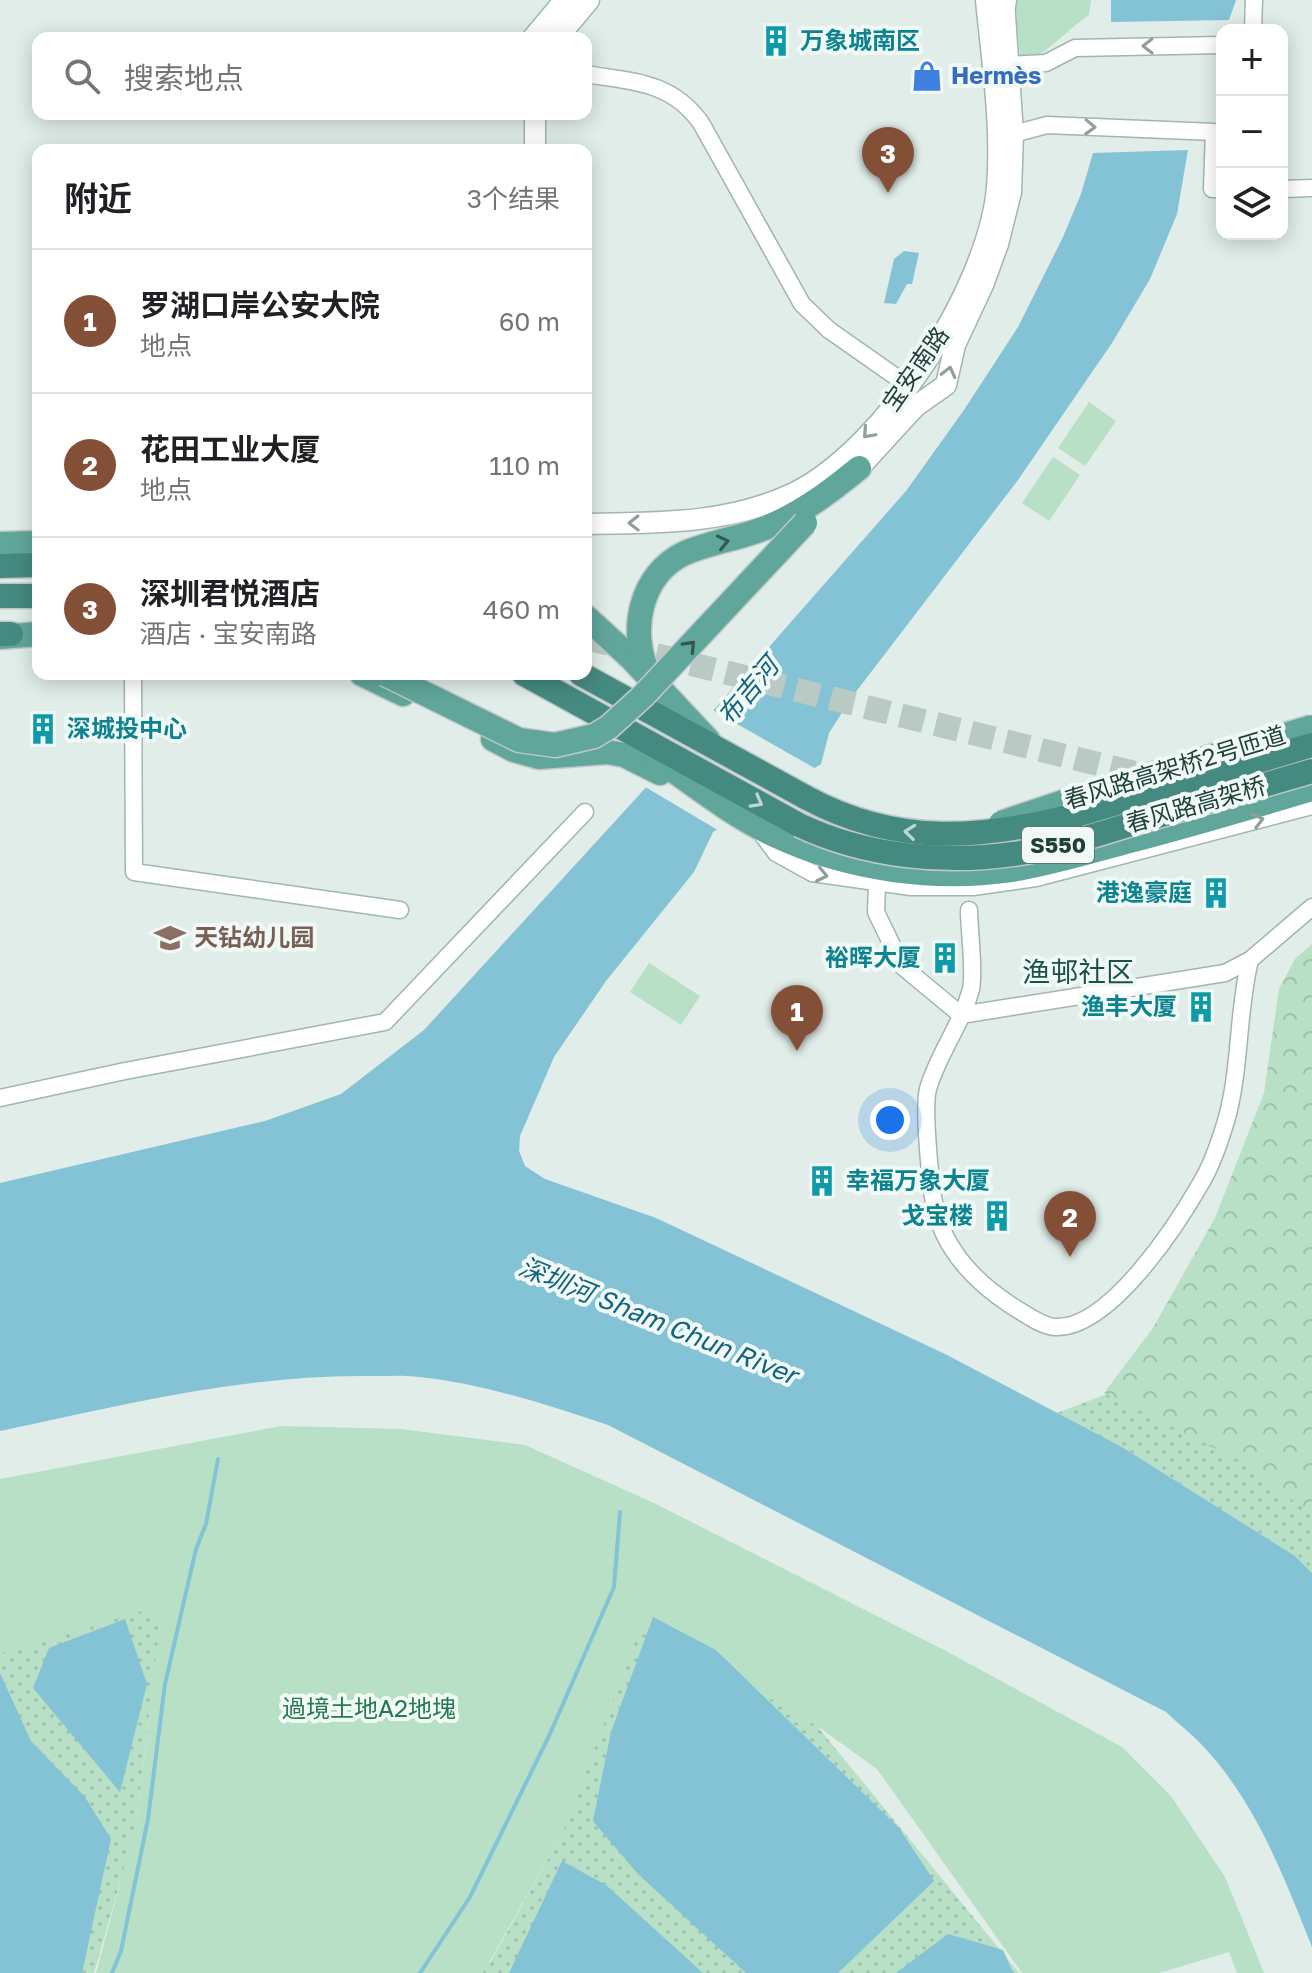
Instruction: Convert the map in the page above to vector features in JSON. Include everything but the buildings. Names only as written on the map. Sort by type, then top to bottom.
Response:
[{"type":"highway","points":[[0,566],[32,553]]},
{"type":"highway","name":"S550","points":[[592,679],[665,711]]},
{"type":"highway","name":"S550","points":[[535,680],[586,708],[633,745]]},
{"type":"highway","name":"春风路高架桥","points":[[665,711],[717,749],[845,817],[897,831],[946,834],[1049,822],[1312,745]]},
{"type":"highway","name":"春风路高架桥","points":[[633,745],[839,841],[897,854],[941,858],[1015,854],[1065,843],[1312,771]]},
{"type":"main road","points":[[539,32],[566,0]]},
{"type":"main road","points":[[561,32],[588,0]]},
{"type":"main road","points":[[397,680],[519,740],[555,745],[594,736],[609,727],[643,696],[859,468]]},
{"type":"main road","points":[[665,711],[650,678],[641,646],[643,601],[655,576],[687,553],[749,535],[786,519],[821,498],[859,468]]},
{"type":"main road","points":[[0,534],[32,547]]},
{"type":"main road","points":[[0,544],[32,549]]},
{"type":"main road","points":[[592,622],[632,659],[665,711]]},
{"type":"main road","points":[[4,635],[32,634]]},
{"type":"main road","points":[[374,680],[525,754],[553,757],[607,752],[633,745],[749,822],[855,872],[896,870],[948,874],[1018,869],[1081,855],[1312,789]]},
{"type":"main road","name":"春风路高架桥2号匝道","points":[[946,834],[1003,822],[1312,727]]},
{"type":"street","points":[[1253,24],[1254,0]]},
{"type":"street","name":"宝安南路","points":[[859,468],[916,406],[946,385],[955,345],[983,285],[1004,224],[1011,192],[1013,134],[1000,2]]},
{"type":"street","name":"宝安南路","points":[[592,524],[702,519],[733,514],[793,493],[815,481],[849,453],[909,386],[959,306],[976,268],[994,206],[999,132],[1000,2]]},
{"type":"street","points":[[1008,65],[1046,63],[1075,48],[1216,45]]},
{"type":"street","points":[[592,75],[652,85],[686,103],[701,123],[802,304],[829,330],[909,386]]},
{"type":"street","points":[[535,120],[535,144]]},
{"type":"street","points":[[1013,134],[1047,125],[1214,132],[1212,189],[1216,189]]},
{"type":"street","points":[[1288,189],[1312,188]]},
{"type":"street","points":[[133,680],[134,872],[400,910]]},
{"type":"street","points":[[855,872],[877,883],[950,888],[1013,883],[1312,806]]},
{"type":"street","points":[[0,1098],[385,1022],[585,812]]},
{"type":"street","points":[[877,883],[876,912],[902,966],[961,1015],[1209,976],[1237,968],[1312,907]]},
{"type":"street","points":[[969,910],[971,987],[928,1091],[933,1200],[949,1247],[961,1264],[991,1292],[1027,1315],[1054,1327],[1077,1322],[1108,1305],[1161,1244],[1203,1181],[1226,1121],[1237,1070],[1243,991],[1250,960]]},
{"type":"green space","points":[[1015,0],[1091,0],[1089,15],[1033,58],[1020,56]]},
{"type":"green space","points":[[1089,402],[1116,421],[1085,466],[1058,448]]},
{"type":"green space","points":[[1053,457],[1080,475],[1049,521],[1022,503]]},
{"type":"green space","points":[[1312,944],[1312,1515],[1244,1463],[1104,1393],[1153,1328],[1215,1218],[1264,1093],[1279,989],[1295,959]]},
{"type":"green space","points":[[649,963],[700,996],[681,1025],[630,992]]},
{"type":"green space","points":[[1312,1042],[1312,1573],[1295,1556],[1122,1447],[1057,1413],[1154,1376]]},
{"type":"green space","name":"過境土地A2地塊","points":[[281,1426],[401,1429],[525,1445],[656,1504],[944,1650],[1122,1747],[1171,1796],[1225,1877],[1264,1973],[1237,1973],[1229,1952],[1159,1973],[1022,1973],[877,1769],[817,1726],[643,1622],[562,1834],[483,1973],[96,1973],[137,1820],[160,1625],[142,1611],[0,1654],[0,1479]]},
{"type":"green space","points":[[124,1594],[160,1625],[136,1827],[94,1973],[0,1973],[0,1646]]},
{"type":"green space","points":[[632,1615],[817,1726],[1019,1973],[481,1973],[491,1961],[562,1834]]},
{"type":"water","points":[[1111,0],[1236,0],[1229,20],[1111,22]]},
{"type":"water","points":[[1188,150],[1177,214],[1150,279],[1112,343],[1018,480],[852,697],[829,733],[821,764],[713,832],[694,872],[606,981],[554,1057],[520,1136],[519,1151],[525,1166],[545,1179],[656,1218],[945,1354],[1122,1447],[1295,1556],[1312,1573],[1312,1947],[1269,1846],[1243,1799],[1206,1749],[1166,1712],[608,1425],[492,1390],[444,1380],[390,1376],[325,1377],[231,1386],[0,1431],[0,1183],[265,1121],[341,1094],[424,1030],[640,794],[906,491],[1018,327],[1063,237],[1081,194],[1093,153]]},
{"type":"water","points":[[904,251],[919,253],[912,284],[907,284],[896,304],[884,303],[894,259]]},
{"type":"water","points":[[653,1617],[716,1650],[899,1828],[934,1881],[838,1973],[746,1973],[638,1874],[593,1821],[611,1732]]},
{"type":"water","points":[[125,1619],[147,1684],[120,1792],[33,1688],[49,1648]]},
{"type":"water","points":[[0,1673],[31,1741],[85,1797],[111,1839],[82,1973],[0,1973]]},
{"type":"water","points":[[562,1861],[606,1885],[703,1973],[509,1973]]},
{"type":"water","points":[[948,1934],[1003,1950],[1013,1973],[896,1973]]},
{"type":"pier","points":[[709,708],[818,770],[721,832],[642,785]]},
{"type":"waterway","points":[[112,1973],[121,1951],[148,1819],[165,1684],[196,1549],[206,1524],[218,1459]]},
{"type":"waterway","points":[[420,1973],[470,1897],[549,1736],[614,1587],[620,1512]]},
{"type":"tunnel","points":[[592,639],[1155,778]]},
{"type":"place","name":"万象城南区","points":[[776,41]]},
{"type":"place","name":"Hermès","points":[[927,76]]},
{"type":"place","name":"深圳君悦酒店","points":[[888,193]]},
{"type":"place","name":"深城投中心","points":[[43,729]]},
{"type":"place","name":"港逸豪庭","points":[[1216,893]]},
{"type":"place","name":"天钻幼儿园","points":[[170,938]]},
{"type":"place","name":"裕晖大厦","points":[[945,958]]},
{"type":"place","name":"渔丰大厦","points":[[1201,1007]]},
{"type":"place","name":"罗湖口岸公安大院","points":[[797,1051]]},
{"type":"place","name":"幸福万象大厦","points":[[822,1181]]},
{"type":"place","name":"戈宝楼","points":[[997,1216]]},
{"type":"place","name":"花田工业大厦","points":[[1070,1257]]},
{"type":"district","name":"渔邨社区","points":[[1078,972]]},
{"type":"water label","name":"布吉河","points":[[748,691]]},
{"type":"water label","name":"深圳河 Sham Chun River","points":[[658,1321]]}]
